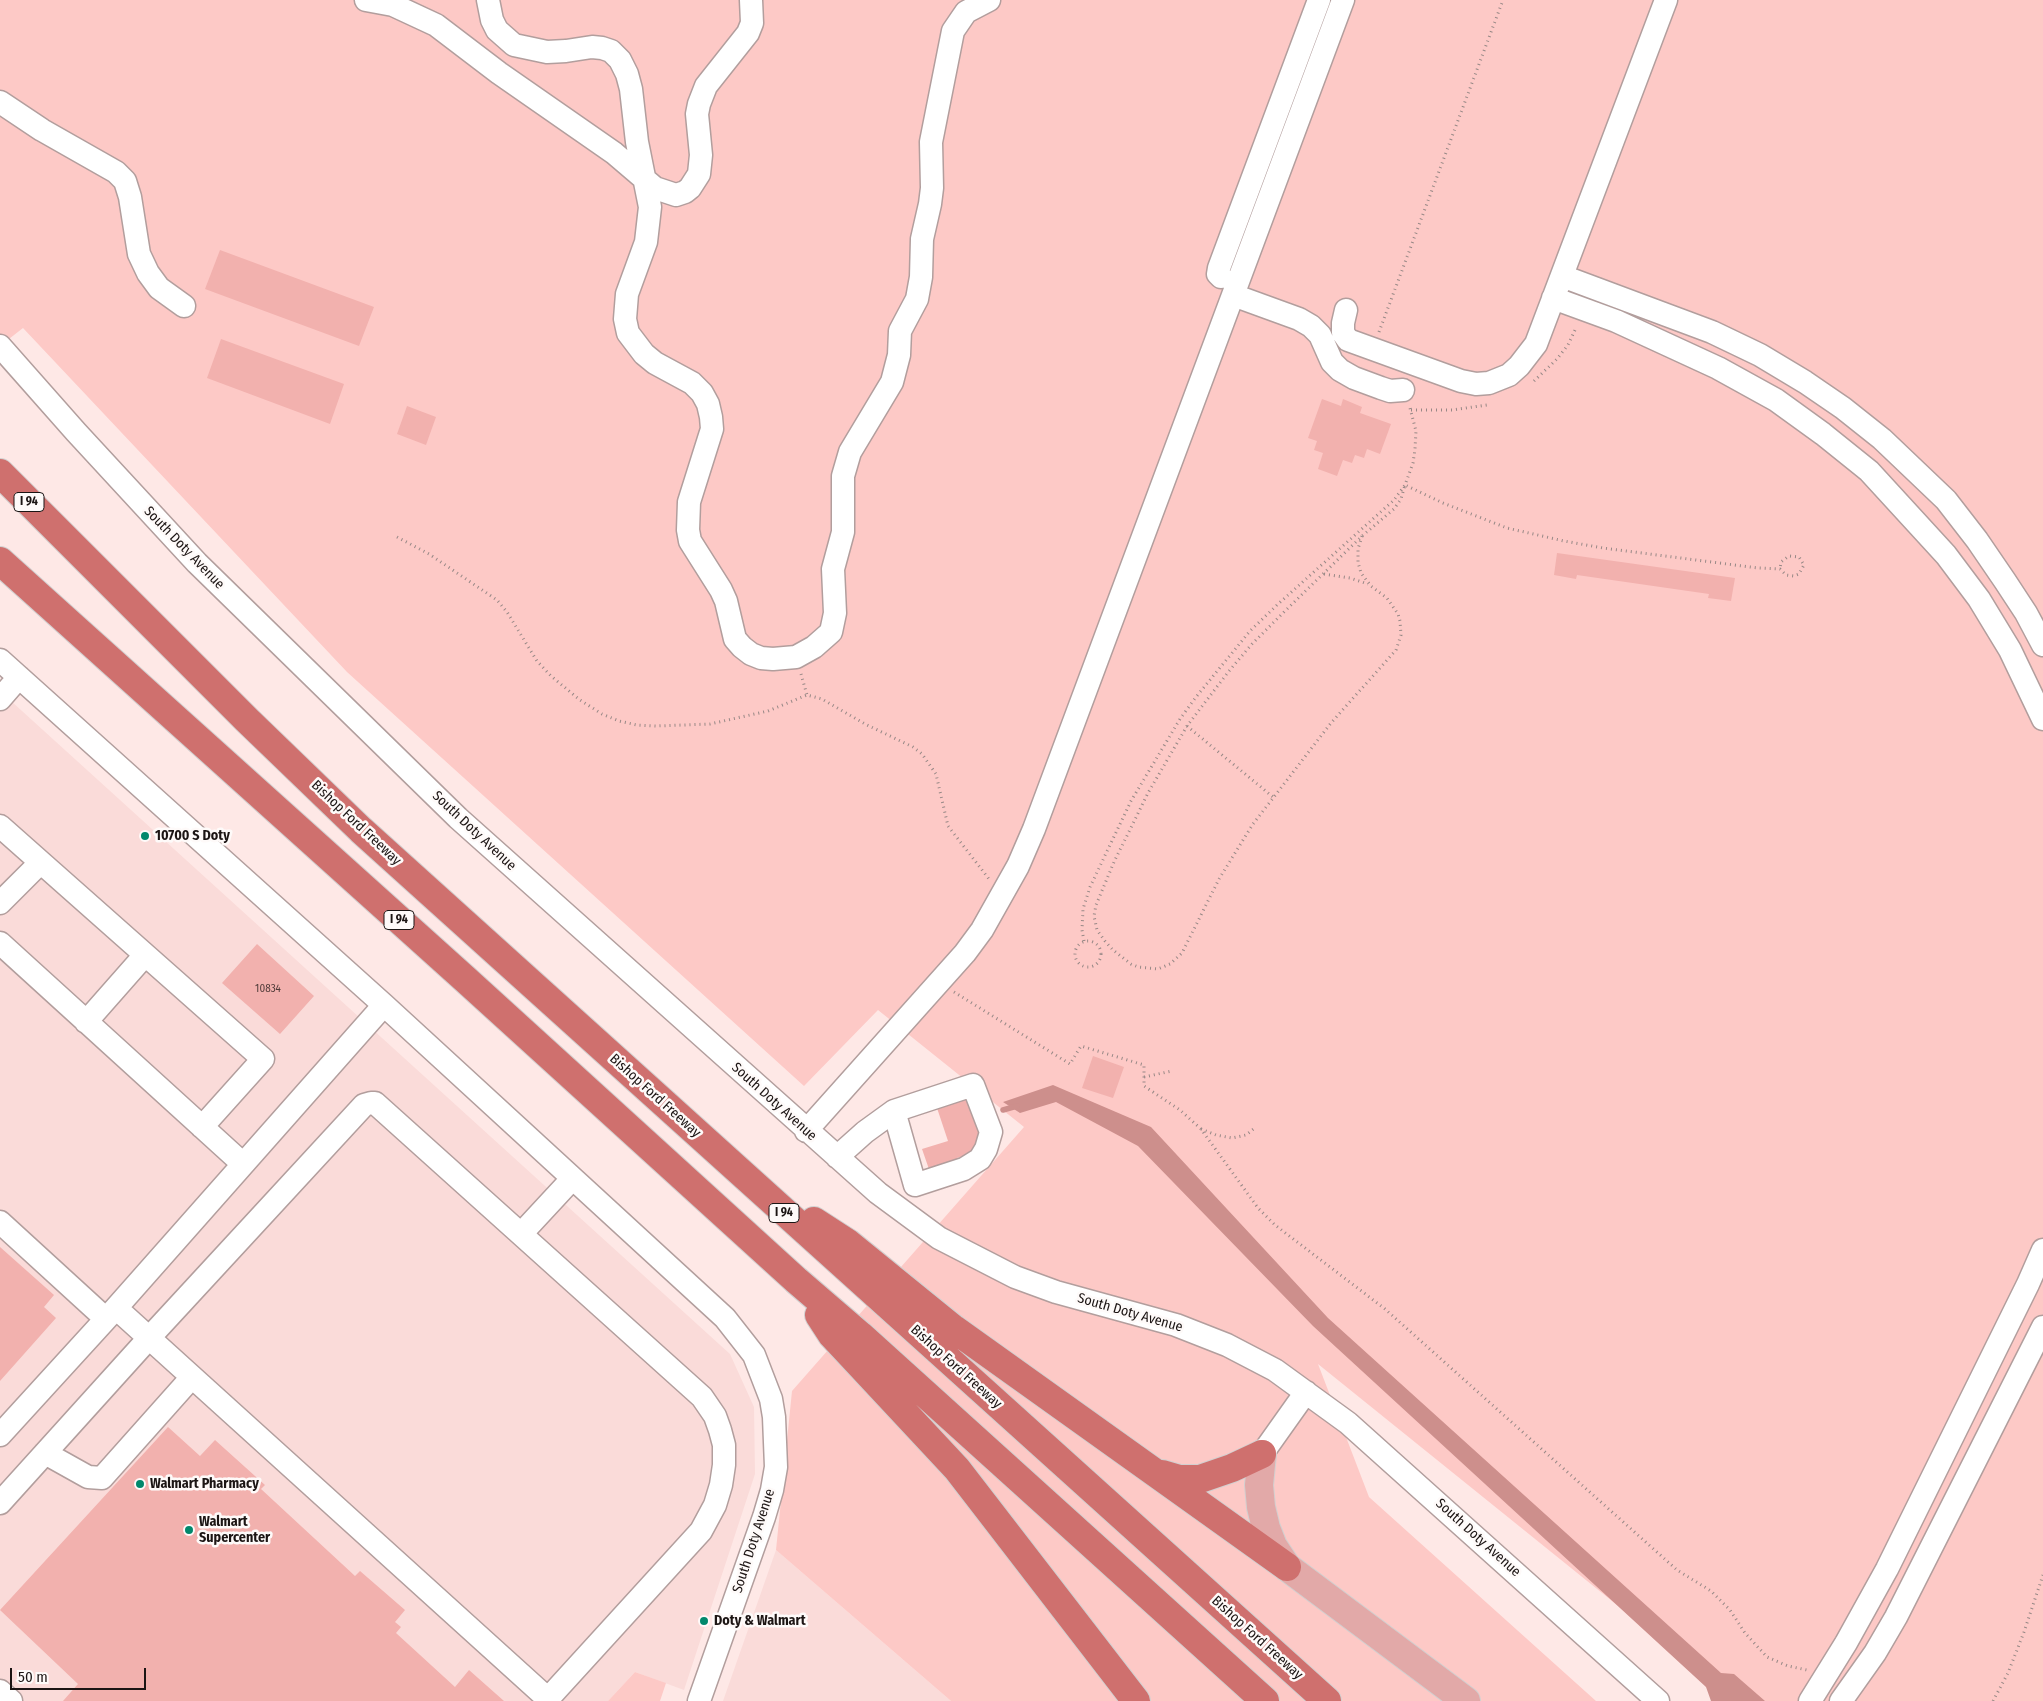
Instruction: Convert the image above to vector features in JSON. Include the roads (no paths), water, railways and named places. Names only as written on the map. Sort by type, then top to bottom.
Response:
[{"type":"highway","name":"Bishop Ford Freeway","points":[[0,473],[247,720],[361,830],[1327,1701]]},
{"type":"highway","name":"I 94","points":[[0,561],[1265,1701]]},
{"type":"highway","points":[[725,1160],[848,1243],[954,1329],[1287,1567]]},
{"type":"highway","points":[[796,1280],[832,1335],[957,1469],[1136,1701]]},
{"type":"highway","points":[[1154,1472],[1179,1479],[1200,1479],[1232,1468],[1262,1454]]},
{"type":"main road","points":[[1262,1454],[1259,1486],[1266,1528],[1287,1567],[1466,1701]]},
{"type":"street","points":[[366,0],[393,5],[436,25],[499,73],[614,153],[655,188],[676,195],[685,192],[696,181],[701,165],[697,114],[699,104],[706,86],[748,33],[752,24],[751,0]]},
{"type":"street","points":[[488,0],[492,20],[497,30],[514,44],[547,52],[592,47],[602,48],[610,51],[620,60],[627,74],[631,89],[637,142],[650,207],[646,242],[627,294],[625,319],[628,332],[644,354],[655,363],[692,383],[702,393],[708,404],[712,429],[689,502],[688,530],[690,541],[721,590],[736,638],[742,647],[760,658],[784,659],[796,657],[825,639],[832,632],[835,613],[833,569],[843,532],[843,476],[850,452],[892,382],[899,355],[900,331],[918,299],[921,277],[922,239],[931,196],[931,142],[953,31],[966,12],[989,0]]},
{"type":"street","points":[[1319,0],[1218,274],[1227,286],[1299,318],[1311,326],[1320,335],[1332,362],[1340,370],[1390,390],[1404,390]]},
{"type":"street","points":[[806,1131],[938,983],[982,930],[1001,899],[1034,829],[1227,286],[1343,0]]},
{"type":"street","points":[[1346,310],[1343,333],[1348,340],[1461,382],[1476,384],[1499,380],[1520,366],[1536,344],[1666,0]]},
{"type":"street","points":[[0,102],[42,130],[116,172],[125,181],[130,197],[139,254],[148,273],[159,288],[184,306]]},
{"type":"street","points":[[1562,276],[1712,332],[1760,355],[1828,398],[1882,439],[1946,500],[1977,540],[2005,581],[2026,613],[2043,645]]},
{"type":"street","points":[[1553,298],[1616,321],[1691,355],[1776,400],[1870,471],[1946,555],[1979,599],[2010,650],[2043,720]]},
{"type":"street","name":"South Doty Avenue","points":[[0,346],[76,432],[197,563],[458,818],[878,1194],[939,1238],[974,1258],[1015,1277],[1056,1292],[1176,1325],[1227,1345],[1274,1370],[1348,1423],[1397,1465],[1658,1701]]},
{"type":"street","points":[[1979,599],[2005,581]]},
{"type":"street","name":"South Doty Avenue","points":[[0,660],[384,1004],[725,1318],[754,1355],[770,1399],[776,1441],[776,1467],[772,1490],[699,1701]]},
{"type":"street","points":[[0,699],[19,677]]},
{"type":"street","points":[[0,826],[263,1059],[202,1127]]},
{"type":"street","points":[[0,903],[40,862]]},
{"type":"street","points":[[0,943],[243,1164]]},
{"type":"street","points":[[86,1022],[145,955]]},
{"type":"street","points":[[0,1435],[111,1314],[384,1004]]},
{"type":"street","points":[[836,1157],[865,1132],[894,1111],[973,1085],[991,1132],[986,1149],[980,1159],[964,1169],[915,1185],[894,1111]]},
{"type":"street","points":[[0,1222],[111,1314],[149,1338],[547,1700],[701,1531],[715,1505],[724,1465],[724,1445],[715,1416],[702,1397],[375,1103],[367,1104],[149,1338],[0,1503]]},
{"type":"street","points":[[521,1234],[572,1179]]},
{"type":"street","points":[[1810,1701],[1846,1643],[1886,1569],[2028,1284],[2043,1250]]},
{"type":"street","points":[[1841,1701],[1875,1653],[1896,1617],[2043,1327]]},
{"type":"street","points":[[45,1453],[88,1477],[102,1478],[192,1377]]},
{"type":"street","points":[[1977,1387],[2006,1401]]},
{"type":"street","points":[[1262,1454],[1306,1392]]},
{"type":"street","points":[[0,1691],[11,1701]]},
{"type":"waterway","points":[[1003,1110],[1017,1106]]},
{"type":"place","name":"10700 S Doty","points":[[145,836]]},
{"type":"place","name":"Walmart Pharmacy","points":[[140,1484]]},
{"type":"place","name":"Walmart Supercenter","points":[[189,1530]]},
{"type":"place","name":"Doty & Walmart","points":[[704,1621]]}]
